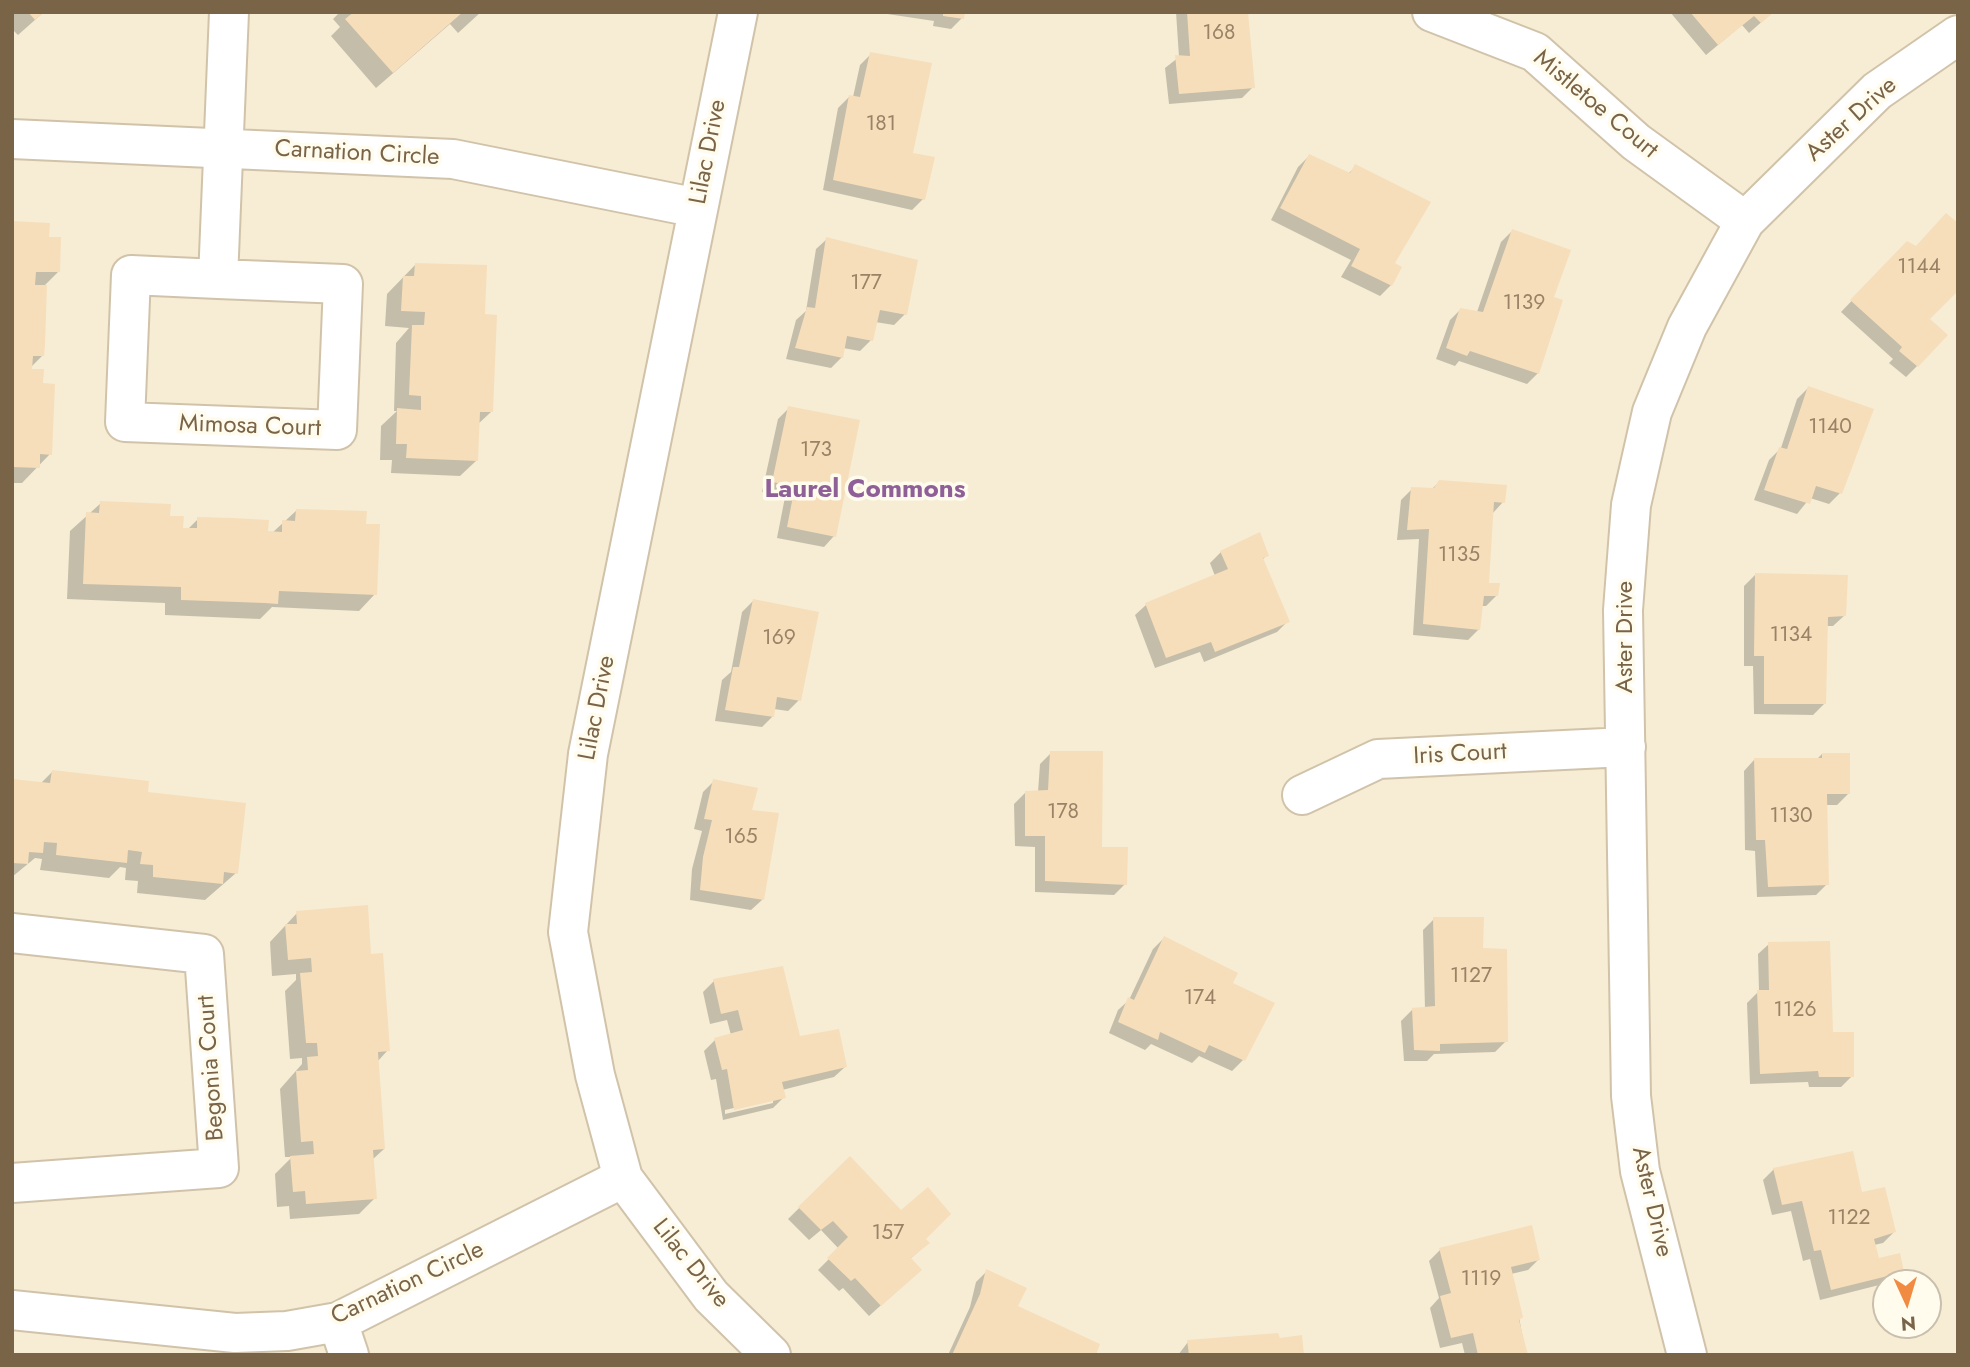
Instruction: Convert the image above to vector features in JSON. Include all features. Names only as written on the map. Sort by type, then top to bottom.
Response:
[{"type":"street","points":[[218,279],[229,12]]},
{"type":"street","name":"Lilac Drive","points":[[738,12],[588,754],[568,932],[594,1075],[623,1178],[711,1296],[771,1355]]},
{"type":"street","name":"Mistletoe Court","points":[[1432,12],[1535,52],[1636,142],[1745,221]]},
{"type":"street","name":"Aster Drive","points":[[1688,1355],[1640,1171],[1631,1096],[1623,610],[1634,491],[1652,412],[1687,327],[1745,221],[1877,91],[1958,35]]},
{"type":"street","name":"Carnation Circle","points":[[12,139],[453,159],[698,208]]},
{"type":"street","name":"Mimosa Court","points":[[131,275],[218,279],[342,284],[337,430],[125,422],[131,275]]},
{"type":"street","name":"Iris Court","points":[[1302,795],[1378,759],[1626,747]]},
{"type":"street","name":"Begonia Court","points":[[12,933],[204,954],[219,1168],[12,1183]]},
{"type":"street","name":"Carnation Circle","points":[[12,1310],[235,1333],[287,1331],[344,1338],[623,1178]]},
{"type":"shaded area","points":[[12,12],[1958,12],[1958,1355],[12,1355]]},
{"type":"building","points":[[28,12],[44,12],[35,20]]},
{"type":"building","points":[[354,12],[463,12],[393,73],[345,19]]},
{"type":"building","points":[[943,12],[965,12],[964,19],[943,16]]},
{"type":"building","points":[[1187,12],[1248,12],[1255,88],[1179,94],[1175,55],[1190,56]]},
{"type":"building","points":[[1690,12],[1774,12],[1761,23],[1754,16],[1718,45]]},
{"type":"building","points":[[870,52],[932,63],[913,153],[935,157],[925,200],[833,180],[849,95],[860,97]]},
{"type":"building","points":[[1309,154],[1350,173],[1355,164],[1431,202],[1395,263],[1402,267],[1392,286],[1351,266],[1360,249],[1280,208]]},
{"type":"building","points":[[1946,213],[1958,223],[1958,291],[1930,319],[1948,335],[1918,367],[1899,351],[1902,347],[1850,300],[1907,241],[1916,246]]},
{"type":"building","points":[[12,221],[50,223],[49,237],[61,237],[60,272],[36,272],[35,285],[47,285],[45,345],[44,356],[33,356],[32,369],[44,369],[43,383],[55,384],[52,455],[40,454],[40,468],[12,467]]},
{"type":"building","points":[[1512,229],[1571,250],[1554,297],[1563,300],[1539,374],[1470,351],[1467,356],[1446,348],[1460,308],[1483,312]]},
{"type":"building","points":[[826,237],[918,260],[907,315],[880,310],[873,341],[847,336],[843,358],[795,348],[807,307],[815,308]]},
{"type":"building","points":[[415,263],[487,265],[485,314],[497,315],[493,412],[480,412],[478,461],[406,458],[407,444],[396,444],[397,408],[421,410],[421,396],[409,395],[412,325],[424,325],[425,312],[401,311],[403,276],[414,276]]},
{"type":"building","points":[[1808,386],[1874,409],[1842,494],[1816,486],[1810,504],[1764,490],[1779,447],[1787,449]]},
{"type":"building","points":[[788,406],[860,420],[836,537],[787,527],[795,486],[772,482]]},
{"type":"building","points":[[1439,480],[1507,485],[1505,503],[1494,502],[1489,583],[1500,583],[1498,596],[1484,596],[1480,630],[1423,624],[1429,529],[1407,530],[1411,487],[1434,488]]},
{"type":"building","points":[[100,501],[171,504],[170,516],[184,516],[183,528],[197,528],[197,517],[233,518],[269,520],[268,531],[282,532],[282,520],[295,521],[296,509],[367,511],[366,524],[380,524],[377,595],[279,591],[278,604],[181,600],[181,587],[83,584],[86,512],[99,513]]},
{"type":"building","points":[[1260,532],[1269,556],[1263,558],[1290,622],[1215,652],[1211,642],[1166,658],[1145,603],[1228,569],[1220,551]]},
{"type":"building","points":[[1755,573],[1848,575],[1846,616],[1828,617],[1826,704],[1764,704],[1764,656],[1754,656]]},
{"type":"building","points":[[753,599],[819,612],[801,701],[777,697],[774,717],[725,710],[733,667],[739,667]]},
{"type":"building","points":[[1050,751],[1103,751],[1102,847],[1128,847],[1127,885],[1045,881],[1045,836],[1025,836],[1025,791],[1048,790]]},
{"type":"building","points":[[1822,753],[1850,753],[1850,794],[1827,794],[1829,885],[1768,887],[1765,840],[1756,840],[1754,758],[1822,758]]},
{"type":"building","points":[[52,770],[149,781],[148,792],[246,803],[238,874],[224,872],[223,884],[153,877],[153,865],[140,864],[142,852],[128,850],[127,863],[56,855],[57,843],[44,842],[43,853],[29,852],[28,864],[12,863],[12,779],[50,783]]},
{"type":"building","points":[[713,779],[758,788],[752,810],[779,813],[764,900],[700,890],[703,857],[712,820],[704,819]]},
{"type":"building","points":[[368,905],[371,954],[383,953],[390,1051],[378,1052],[385,1149],[373,1150],[377,1199],[306,1204],[305,1191],[293,1192],[290,1156],[314,1154],[313,1141],[301,1142],[296,1071],[308,1070],[307,1057],[318,1056],[317,1043],[306,1043],[300,973],[312,972],[311,958],[288,960],[285,924],[297,924],[296,911]]},
{"type":"building","points":[[1433,917],[1484,917],[1483,948],[1507,949],[1508,1042],[1440,1044],[1440,1051],[1414,1050],[1412,1008],[1435,1006]]},
{"type":"building","points":[[1164,936],[1238,973],[1233,983],[1275,1003],[1245,1061],[1209,1045],[1205,1053],[1160,1032],[1158,1040],[1118,1022],[1128,997],[1134,1000]]},
{"type":"building","points":[[1830,941],[1833,1032],[1854,1032],[1854,1077],[1819,1077],[1818,1071],[1760,1074],[1757,990],[1769,990],[1768,942]]},
{"type":"building","points":[[783,966],[800,1036],[839,1029],[847,1067],[782,1082],[786,1098],[734,1110],[727,1069],[722,1070],[714,1038],[743,1030],[738,1010],[721,1014],[713,979]]},
{"type":"building","points":[[1853,1151],[1862,1192],[1885,1187],[1896,1232],[1874,1239],[1879,1258],[1900,1253],[1903,1269],[1872,1269],[1872,1280],[1831,1290],[1821,1250],[1814,1251],[1802,1201],[1782,1205],[1773,1168]]},
{"type":"building","points":[[850,1156],[901,1210],[928,1187],[951,1214],[926,1239],[930,1243],[911,1258],[922,1270],[881,1306],[855,1278],[851,1281],[827,1258],[848,1237],[833,1221],[821,1230],[798,1207]]},
{"type":"building","points":[[1532,1225],[1540,1260],[1511,1267],[1523,1317],[1519,1320],[1528,1355],[1478,1355],[1473,1333],[1451,1338],[1440,1296],[1451,1293],[1439,1248]]},
{"type":"building","points":[[986,1269],[1027,1288],[1018,1306],[1100,1344],[1096,1355],[952,1355],[980,1294]]},
{"type":"building","points":[[1278,1333],[1280,1338],[1302,1335],[1304,1355],[1189,1355],[1187,1340]]},
{"type":"district","name":"Laurel Commons","points":[[865,491]]}]
